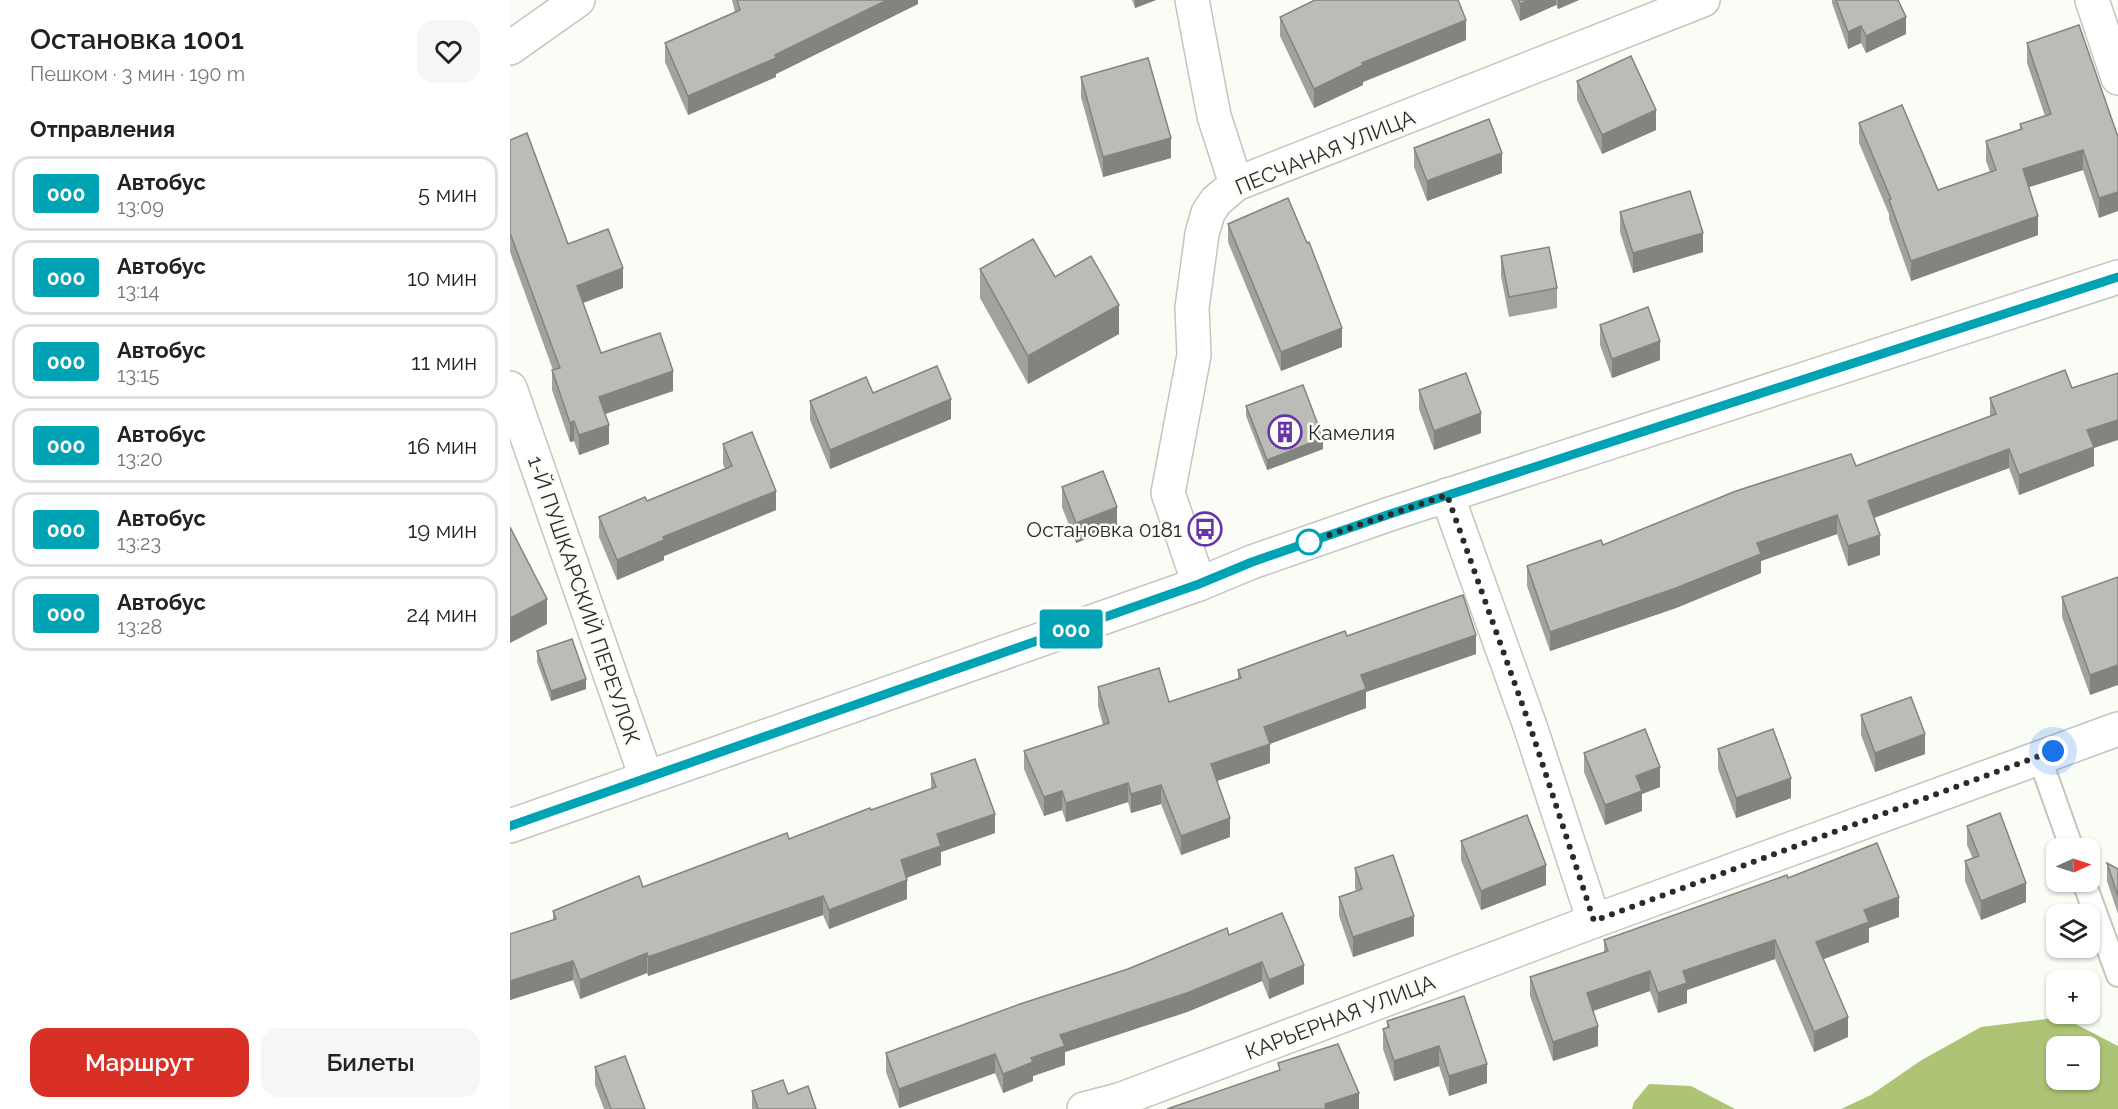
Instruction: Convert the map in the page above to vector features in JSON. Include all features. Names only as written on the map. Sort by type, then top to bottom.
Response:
[{"type":"street","points":[[510,48],[578,0]]},
{"type":"street","points":[[1192,0],[1214,116],[1236,184]]},
{"type":"street","name":"ПЕСЧАНАЯ УЛИЦА","points":[[1199,584],[1168,493],[1194,355],[1192,308],[1202,234],[1208,213],[1216,201],[1236,184],[1703,0]]},
{"type":"street","points":[[2092,0],[2118,78]]},
{"type":"street","points":[[510,826],[1447,495],[2118,277]]},
{"type":"street","name":"1-Й ПУШКАРСКИЙ ПЕРЕУЛОК","points":[[510,388],[646,777]]},
{"type":"street","points":[[1447,495],[1530,726],[1594,921]]},
{"type":"street","name":"КАРЬЕРНАЯ УЛИЦА","points":[[1084,1109],[1130,1095],[2039,756],[2118,729]]},
{"type":"lane","points":[[2039,756],[2068,838]]},
{"type":"lane","points":[[2088,892],[2118,975]]},
{"type":"green space","points":[[2046,1019],[2046,1024],[2076,1024],[2099,1036],[2046,1036],[2046,1090],[2100,1090],[2100,1037],[2118,1046],[2118,1109],[1841,1109],[1871,1095],[1920,1061],[1981,1027]]},
{"type":"green space","points":[[1649,1084],[1691,1086],[1735,1109],[1632,1109],[1634,1102]]},
{"type":"building","points":[[737,0],[887,0],[775,55],[776,58],[688,96],[665,43],[740,10]]},
{"type":"building","points":[[1315,0],[1458,0],[1466,20],[1362,63],[1363,65],[1314,89],[1280,17]]},
{"type":"building","points":[[1836,0],[1898,0],[1906,17],[1866,36],[1861,26],[1848,32]]},
{"type":"building","points":[[2079,25],[2118,137],[2118,192],[2099,198],[2083,150],[2023,169],[2038,216],[1911,261],[1889,200],[1891,199],[1859,123],[1902,105],[1938,190],[1996,170],[1986,141],[2022,129],[2020,124],[2051,114],[2027,43]]},
{"type":"building","points":[[1631,56],[1656,110],[1602,135],[1577,81]]},
{"type":"building","points":[[1148,58],[1171,138],[1103,157],[1081,77]]},
{"type":"building","points":[[1489,119],[1502,153],[1427,181],[1414,148]]},
{"type":"building","points":[[527,133],[568,244],[608,229],[623,268],[577,286],[601,353],[660,333],[673,371],[599,397],[609,425],[579,435],[574,421],[570,423],[552,370],[560,368],[510,233],[510,140]]},
{"type":"building","points":[[1690,191],[1703,233],[1633,253],[1620,212]]},
{"type":"building","points":[[1288,198],[1307,243],[1309,242],[1342,328],[1281,352],[1228,224]]},
{"type":"building","points":[[1033,239],[1055,277],[1091,256],[1119,305],[1028,356],[980,269]]},
{"type":"building","points":[[1549,247],[1557,288],[1509,297],[1501,256]]},
{"type":"building","points":[[1648,307],[1660,341],[1612,359],[1600,325]]},
{"type":"building","points":[[937,366],[951,399],[830,450],[810,401],[866,377],[873,393]]},
{"type":"building","points":[[2065,370],[2072,388],[2118,373],[2118,420],[2087,430],[2094,447],[2019,475],[2009,449],[1868,501],[1880,535],[1848,546],[1837,515],[1757,543],[1761,554],[1676,588],[1550,632],[1527,566],[1601,540],[1603,545],[1736,491],[1851,454],[1856,466],[1996,414],[1990,398]]},
{"type":"building","points":[[1466,373],[1481,413],[1434,431],[1419,390]]},
{"type":"building","name":"Камелия","points":[[1303,385],[1323,438],[1267,460],[1246,406]]},
{"type":"building","points":[[752,432],[776,491],[663,537],[664,540],[617,560],[599,517],[645,497],[647,501],[732,466],[723,444]]},
{"type":"building","points":[[1103,471],[1117,507],[1076,523],[1062,487]]},
{"type":"building","points":[[510,527],[547,599],[510,618]]},
{"type":"building","points":[[2118,577],[2118,665],[2090,675],[2062,597]]},
{"type":"building","points":[[1463,595],[1476,635],[1361,675],[1366,689],[1264,727],[1270,744],[1211,764],[1230,818],[1181,836],[1161,785],[1131,794],[1128,783],[1066,803],[1062,791],[1044,797],[1024,751],[1109,723],[1098,687],[1159,668],[1169,702],[1241,678],[1238,670],[1345,631],[1347,636]]},
{"type":"building","points":[[572,639],[586,679],[551,691],[537,651]]},
{"type":"building","points":[[1911,697],[1925,734],[1875,753],[1861,715]]},
{"type":"building","points":[[1645,729],[1660,767],[1636,776],[1642,791],[1605,805],[1584,753]]},
{"type":"building","points":[[1773,729],[1791,778],[1736,798],[1718,749]]},
{"type":"building","points":[[975,759],[995,814],[937,834],[941,846],[901,860],[907,880],[829,910],[823,896],[648,957],[647,953],[580,980],[573,961],[510,981],[510,934],[556,919],[553,911],[639,876],[643,887],[787,833],[789,839],[870,808],[871,810],[936,787],[931,774]]},
{"type":"building","points":[[2000,813],[2026,883],[1981,901],[1965,861],[1979,856],[1967,826]]},
{"type":"building","points":[[1527,815],[1546,865],[1481,891],[1461,841]]},
{"type":"building","points":[[1877,843],[1899,897],[1864,910],[1869,922],[1816,942],[1848,1017],[1814,1032],[1775,940],[1683,971],[1687,983],[1658,993],[1650,971],[1587,993],[1598,1026],[1553,1042],[1530,977],[1608,951],[1604,940],[1787,875],[1788,878]]},
{"type":"building","points":[[1393,855],[1414,916],[1353,937],[1339,897],[1362,889],[1355,868]]},
{"type":"building","points":[[2107,863],[2118,869],[2118,896]]},
{"type":"building","points":[[1282,913],[1304,965],[1269,980],[1262,962],[1187,993],[1060,1035],[1065,1046],[1031,1058],[1033,1062],[1003,1074],[995,1054],[899,1089],[886,1053],[1020,1004],[1128,969],[1227,928],[1229,935]]},
{"type":"building","points":[[1464,996],[1487,1064],[1449,1076],[1439,1046],[1394,1061],[1383,1029],[1389,1027],[1387,1021]]},
{"type":"building","points":[[1338,1044],[1359,1093],[1325,1104],[1326,1109],[1167,1109],[1280,1070],[1278,1063]]},
{"type":"building","points":[[625,1056],[645,1109],[611,1109],[595,1067]]},
{"type":"building","points":[[783,1080],[788,1094],[808,1086],[816,1109],[758,1109],[752,1091]]},
{"type":"bus line","name":"000","points":[[510,826],[1199,584],[1252,562],[1390,514],[2118,277]]},
{"type":"place","name":"Камелия","points":[[1285,432]]},
{"type":"place","name":"Остановка 0181","points":[[1205,529]]},
{"type":"route","points":[[1309,542],[1447,495],[1463,545],[1530,726],[1594,921],[2053,751]]}]
